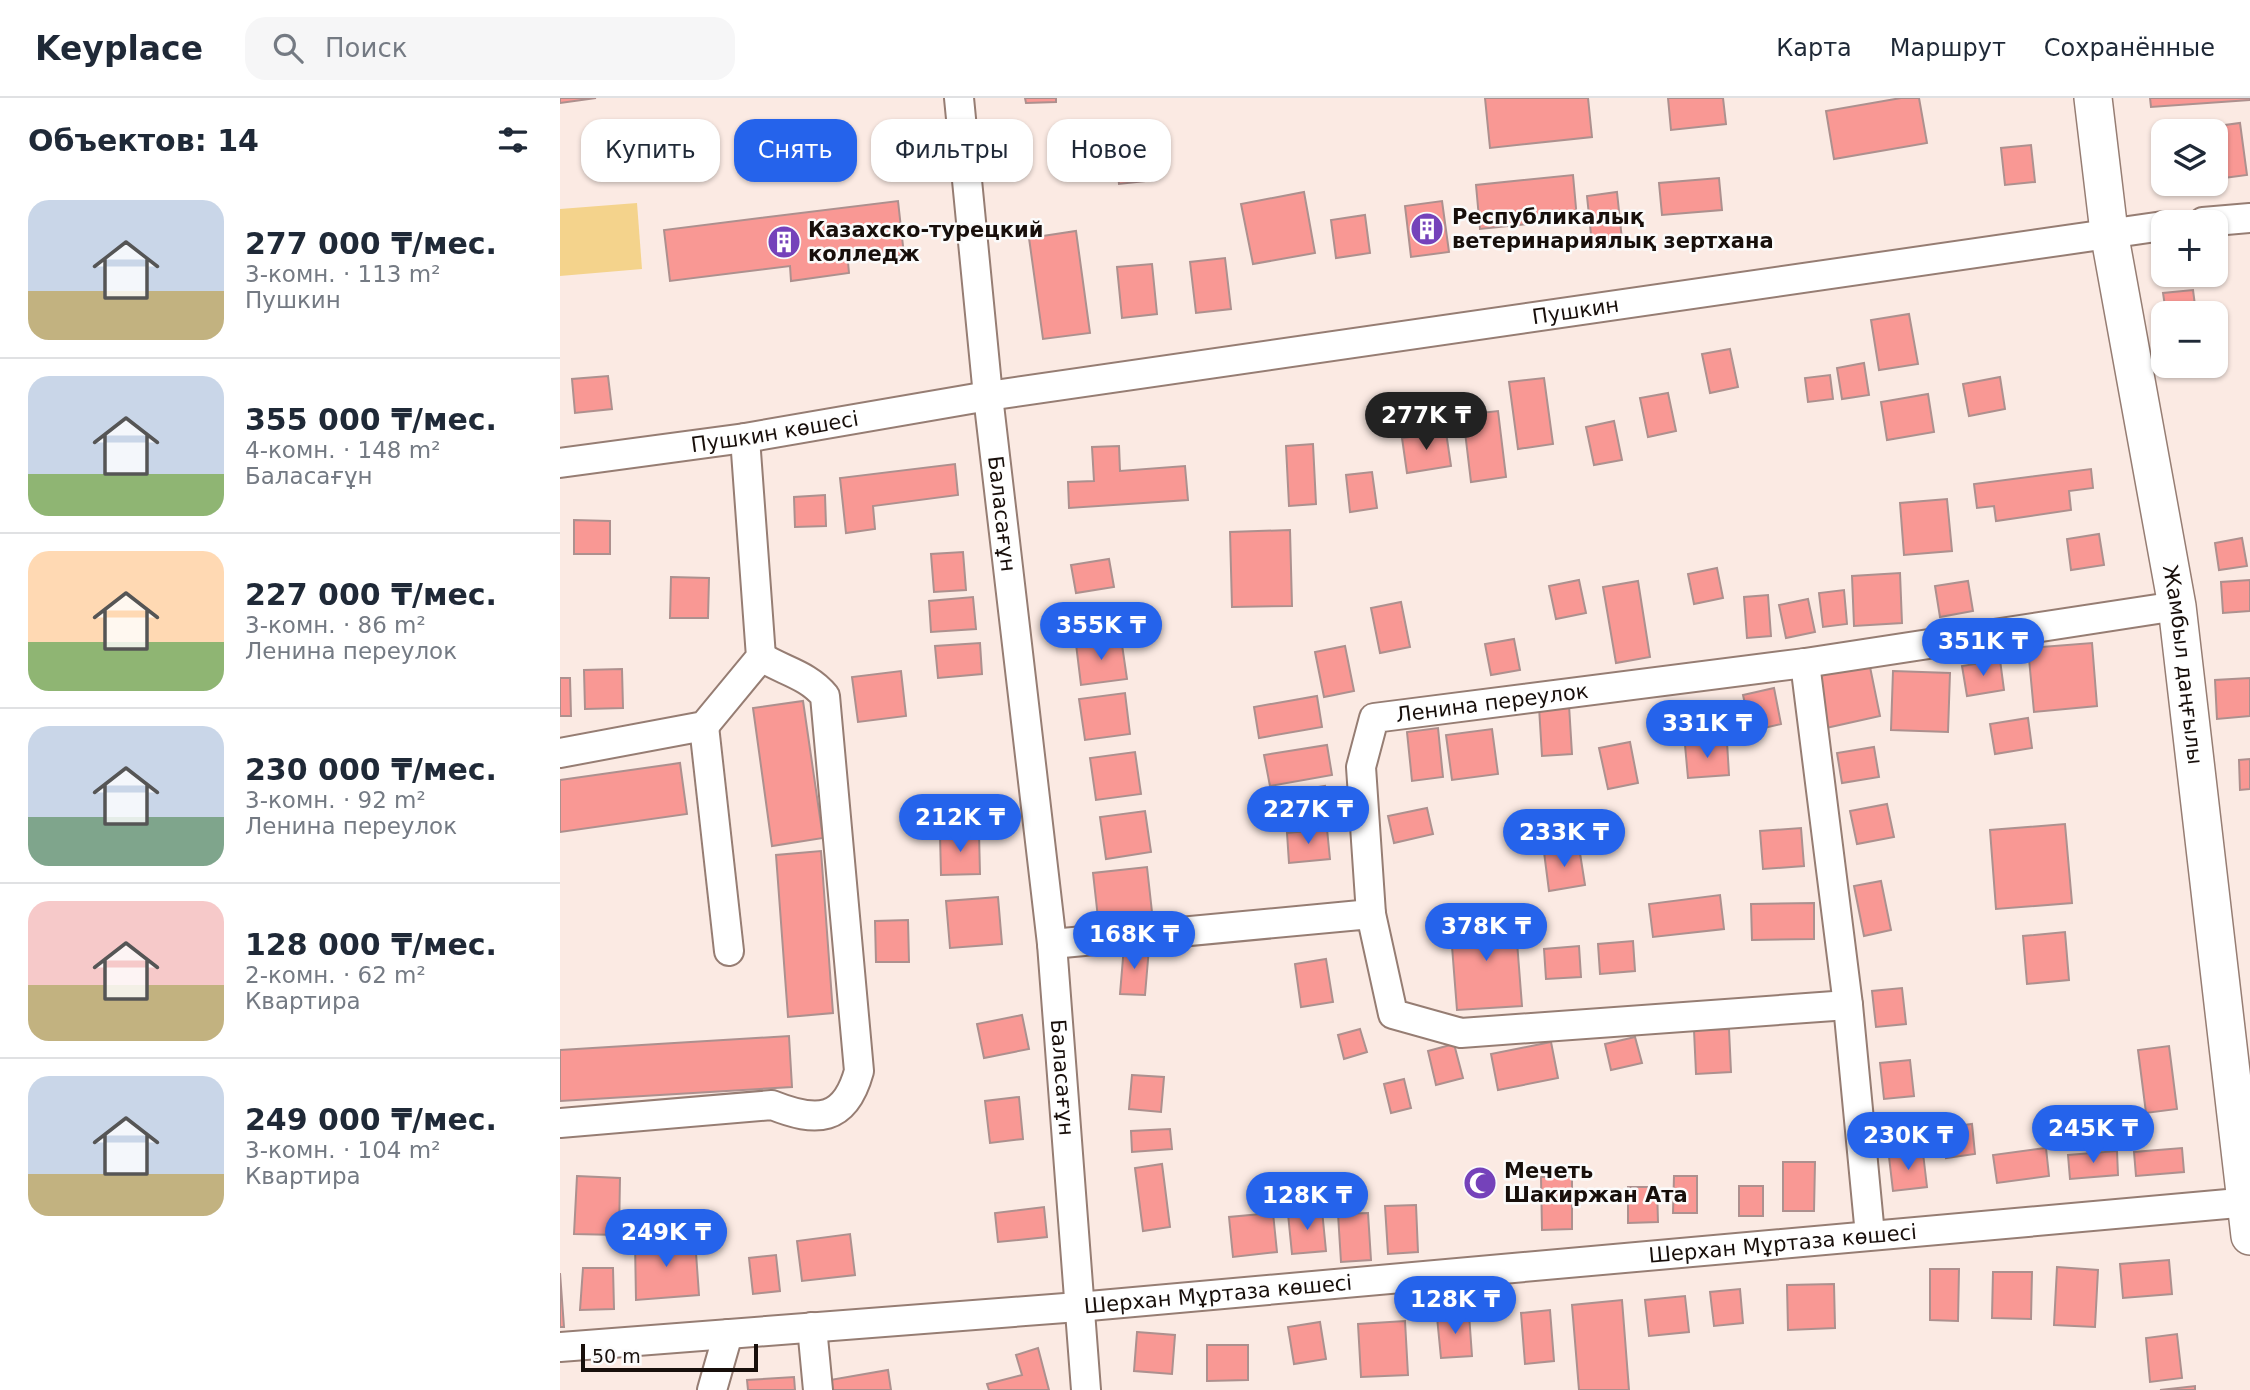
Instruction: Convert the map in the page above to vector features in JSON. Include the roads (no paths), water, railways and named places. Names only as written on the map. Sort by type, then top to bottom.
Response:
[{"type":"main road","name":"Жамбыл даңғылы","points":[[2093,98],[2109,232],[2177,606],[2249,1213]]},
{"type":"street","name":"Баласағұн","points":[[959,98],[988,396],[1052,944],[1086,1390]]},
{"type":"street","points":[[2228,220],[2250,218]]},
{"type":"street","name":"Пушкин","points":[[988,396],[2151,227]]},
{"type":"street","name":"Пушкин көшесі","points":[[560,463],[745,438],[988,396]]},
{"type":"street","points":[[560,753],[704,726],[761,657],[745,438]]},
{"type":"street","name":"Ленина переулок","points":[[1848,1005],[1461,1034],[1393,1014],[1371,914],[1361,767],[1374,718],[1805,663],[2177,606]]},
{"type":"street","points":[[560,1123],[772,1105],[799,1116],[824,1115],[839,1110],[852,1096],[859,1071],[825,696],[814,682],[779,668],[761,657]]},
{"type":"street","points":[[1805,663],[1848,1005],[1870,1235]]},
{"type":"street","points":[[704,726],[729,951]]},
{"type":"street","points":[[1052,944],[1371,914]]},
{"type":"street","name":"Шерхан Мұртаза көшесі","points":[[560,1347],[1078,1307],[1870,1235],[2249,1213]]},
{"type":"street","points":[[812,1327],[818,1390]]},
{"type":"street","points":[[712,1390],[728,1334]]},
{"type":"place","name":"Республикалық ветеринариялық зертхана","points":[[1427,229]]},
{"type":"place","name":"Казахско-турецкий колледж","points":[[784,242]]},
{"type":"place","name":"Мечеть Шакиржан Ата","points":[[1480,1183]]}]
